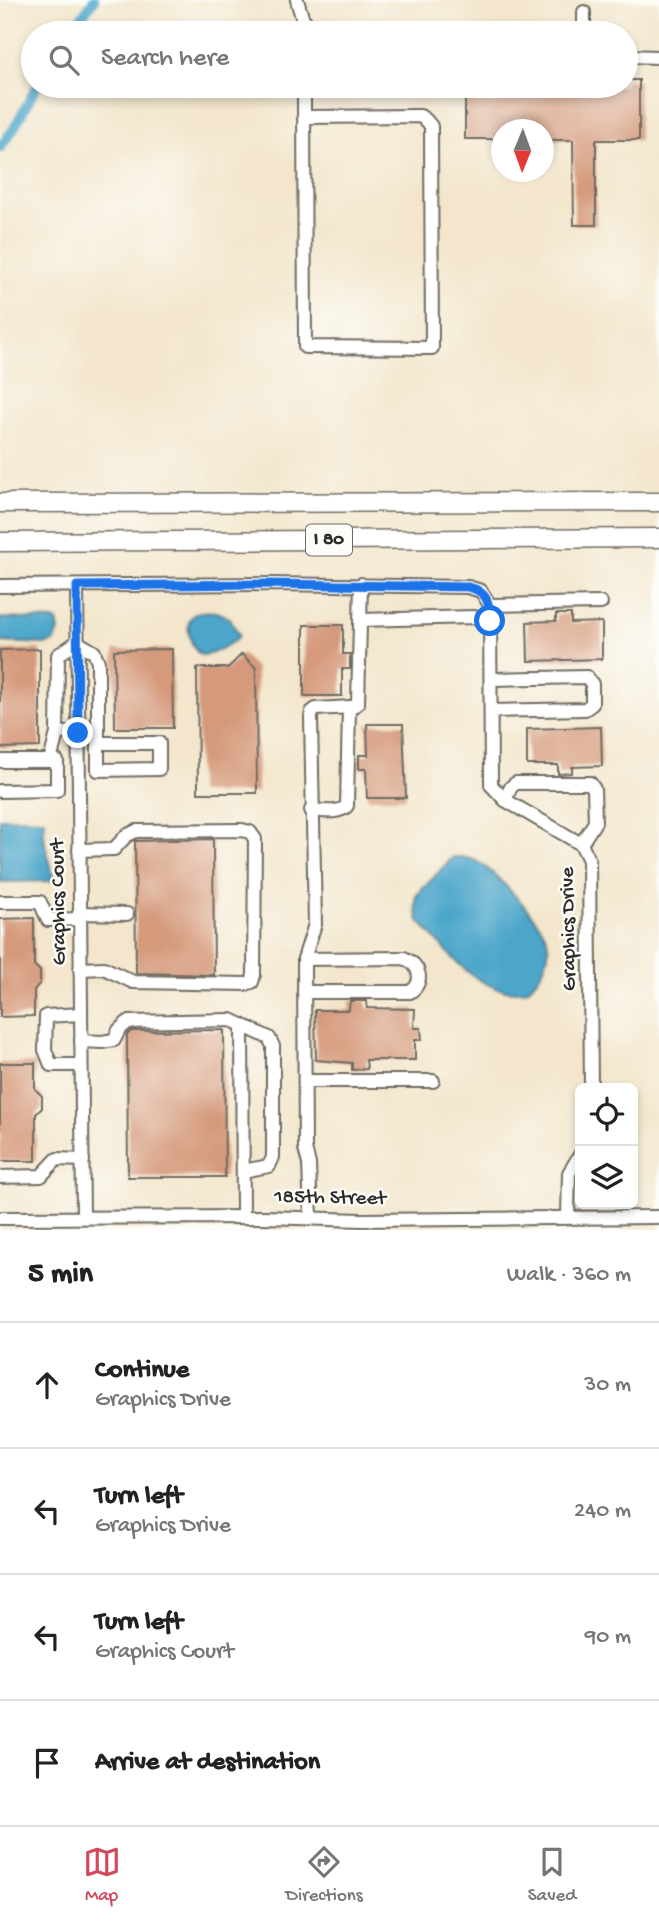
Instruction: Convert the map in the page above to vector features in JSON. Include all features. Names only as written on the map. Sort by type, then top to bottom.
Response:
[{"type":"highway","name":"I 80","points":[[0,503],[659,502]]},
{"type":"highway","name":"I 80","points":[[0,542],[659,538]]},
{"type":"street","points":[[297,0],[306,21]]},
{"type":"street","points":[[584,12],[584,21]]},
{"type":"street","points":[[638,56],[659,57]]},
{"type":"street","points":[[304,117],[420,116],[431,126],[432,348],[305,347],[304,117],[305,98]]},
{"type":"street","points":[[311,1218],[309,1164],[305,1149],[304,992],[304,959],[315,924],[310,730],[312,712],[316,709],[358,704],[361,584]]},
{"type":"street","points":[[0,586],[361,584],[468,587],[481,591],[490,605],[491,785],[505,800],[516,783],[590,783],[594,789],[594,822],[581,844]]},
{"type":"street","name":"Graphics Court","points":[[77,586],[83,1217]]},
{"type":"street","points":[[490,605],[601,603]]},
{"type":"street","points":[[361,620],[474,617],[490,621]]},
{"type":"street","points":[[50,761],[57,733],[58,655],[77,642],[94,652],[98,662],[98,738],[98,770],[159,769],[159,743],[98,738],[78,733],[57,733]]},
{"type":"street","points":[[491,679],[587,677],[592,684],[592,704],[585,709],[491,711]]},
{"type":"street","points":[[311,810],[343,810],[347,806],[349,707]]},
{"type":"street","points":[[0,761],[57,761],[57,790],[0,791]]},
{"type":"street","name":"Graphics Drive","points":[[505,800],[581,844],[589,860],[590,1083]]},
{"type":"street","points":[[79,850],[114,849],[126,836],[136,831],[242,830],[250,832],[255,839],[252,982],[133,982],[104,968],[80,969]]},
{"type":"street","points":[[0,902],[40,902],[48,920],[127,914]]},
{"type":"street","points":[[304,959],[404,958],[418,968],[419,978],[418,985],[410,992],[304,992]]},
{"type":"street","points":[[81,1014],[46,1016],[45,1050],[51,1065],[81,1065]]},
{"type":"street","points":[[81,1041],[114,1040],[119,1030],[128,1022],[231,1020],[269,1038],[272,1046],[273,1157],[269,1166],[243,1171]]},
{"type":"street","points":[[242,1025],[243,1217]]},
{"type":"street","points":[[305,1081],[433,1081]]},
{"type":"street","points":[[0,1177],[41,1176],[57,1159],[83,1160]]},
{"type":"street","points":[[568,1216],[569,1173],[575,1165]]},
{"type":"street","name":"185th Street","points":[[0,1218],[15,1224],[83,1217],[149,1224],[243,1217],[264,1223],[311,1218],[362,1220],[568,1216],[584,1210],[659,1217]]},
{"type":"water","points":[[218,612],[230,619],[239,635],[220,650],[201,655],[191,642],[189,623],[197,613]]},
{"type":"water","points":[[0,618],[53,620],[57,621],[59,631],[54,642],[47,644],[0,642]]},
{"type":"water","points":[[0,818],[43,819],[45,845],[53,881],[0,882]]},
{"type":"water","points":[[453,857],[472,859],[486,867],[518,899],[545,935],[548,943],[546,963],[527,990],[510,991],[480,980],[454,959],[419,921],[416,896]]},
{"type":"building","points":[[639,80],[639,140],[596,140],[596,225],[574,225],[573,140],[554,140],[554,119],[491,119],[491,139],[465,139],[465,98],[638,98]]},
{"type":"building","points":[[556,614],[571,614],[571,623],[602,622],[602,659],[528,661],[527,622],[556,621]]},
{"type":"building","points":[[304,625],[343,625],[343,654],[350,654],[350,669],[342,669],[342,696],[304,696]]},
{"type":"building","points":[[40,649],[40,747],[0,748],[0,650]]},
{"type":"building","points":[[172,649],[173,728],[115,728],[114,650]]},
{"type":"building","points":[[242,654],[256,668],[257,793],[198,793],[197,668],[228,668]]},
{"type":"building","points":[[367,724],[403,724],[406,798],[367,798],[366,769],[359,769],[359,755],[368,755]]},
{"type":"building","points":[[601,727],[602,766],[572,767],[572,773],[558,774],[558,765],[527,765],[527,729]]},
{"type":"building","points":[[213,839],[214,975],[136,973],[135,841]]},
{"type":"building","points":[[34,918],[34,965],[40,971],[40,983],[34,990],[34,1016],[0,1017],[0,919]]},
{"type":"building","points":[[350,1001],[366,1001],[367,1008],[415,1009],[414,1028],[421,1028],[422,1040],[415,1040],[415,1060],[366,1060],[367,1069],[352,1070],[352,1063],[316,1060],[315,1010],[349,1010]]},
{"type":"building","points":[[224,1030],[225,1177],[128,1177],[127,1035],[131,1031]]},
{"type":"building","points":[[0,1063],[35,1063],[35,1089],[42,1096],[42,1108],[36,1114],[36,1161],[0,1161]]},
{"type":"waterway","points":[[79,21],[94,0]]},
{"type":"waterway","points":[[0,148],[30,98]]},
{"type":"route","points":[[78,733],[77,586],[361,584],[468,587],[481,591],[486,598],[490,605],[490,621]]}]
